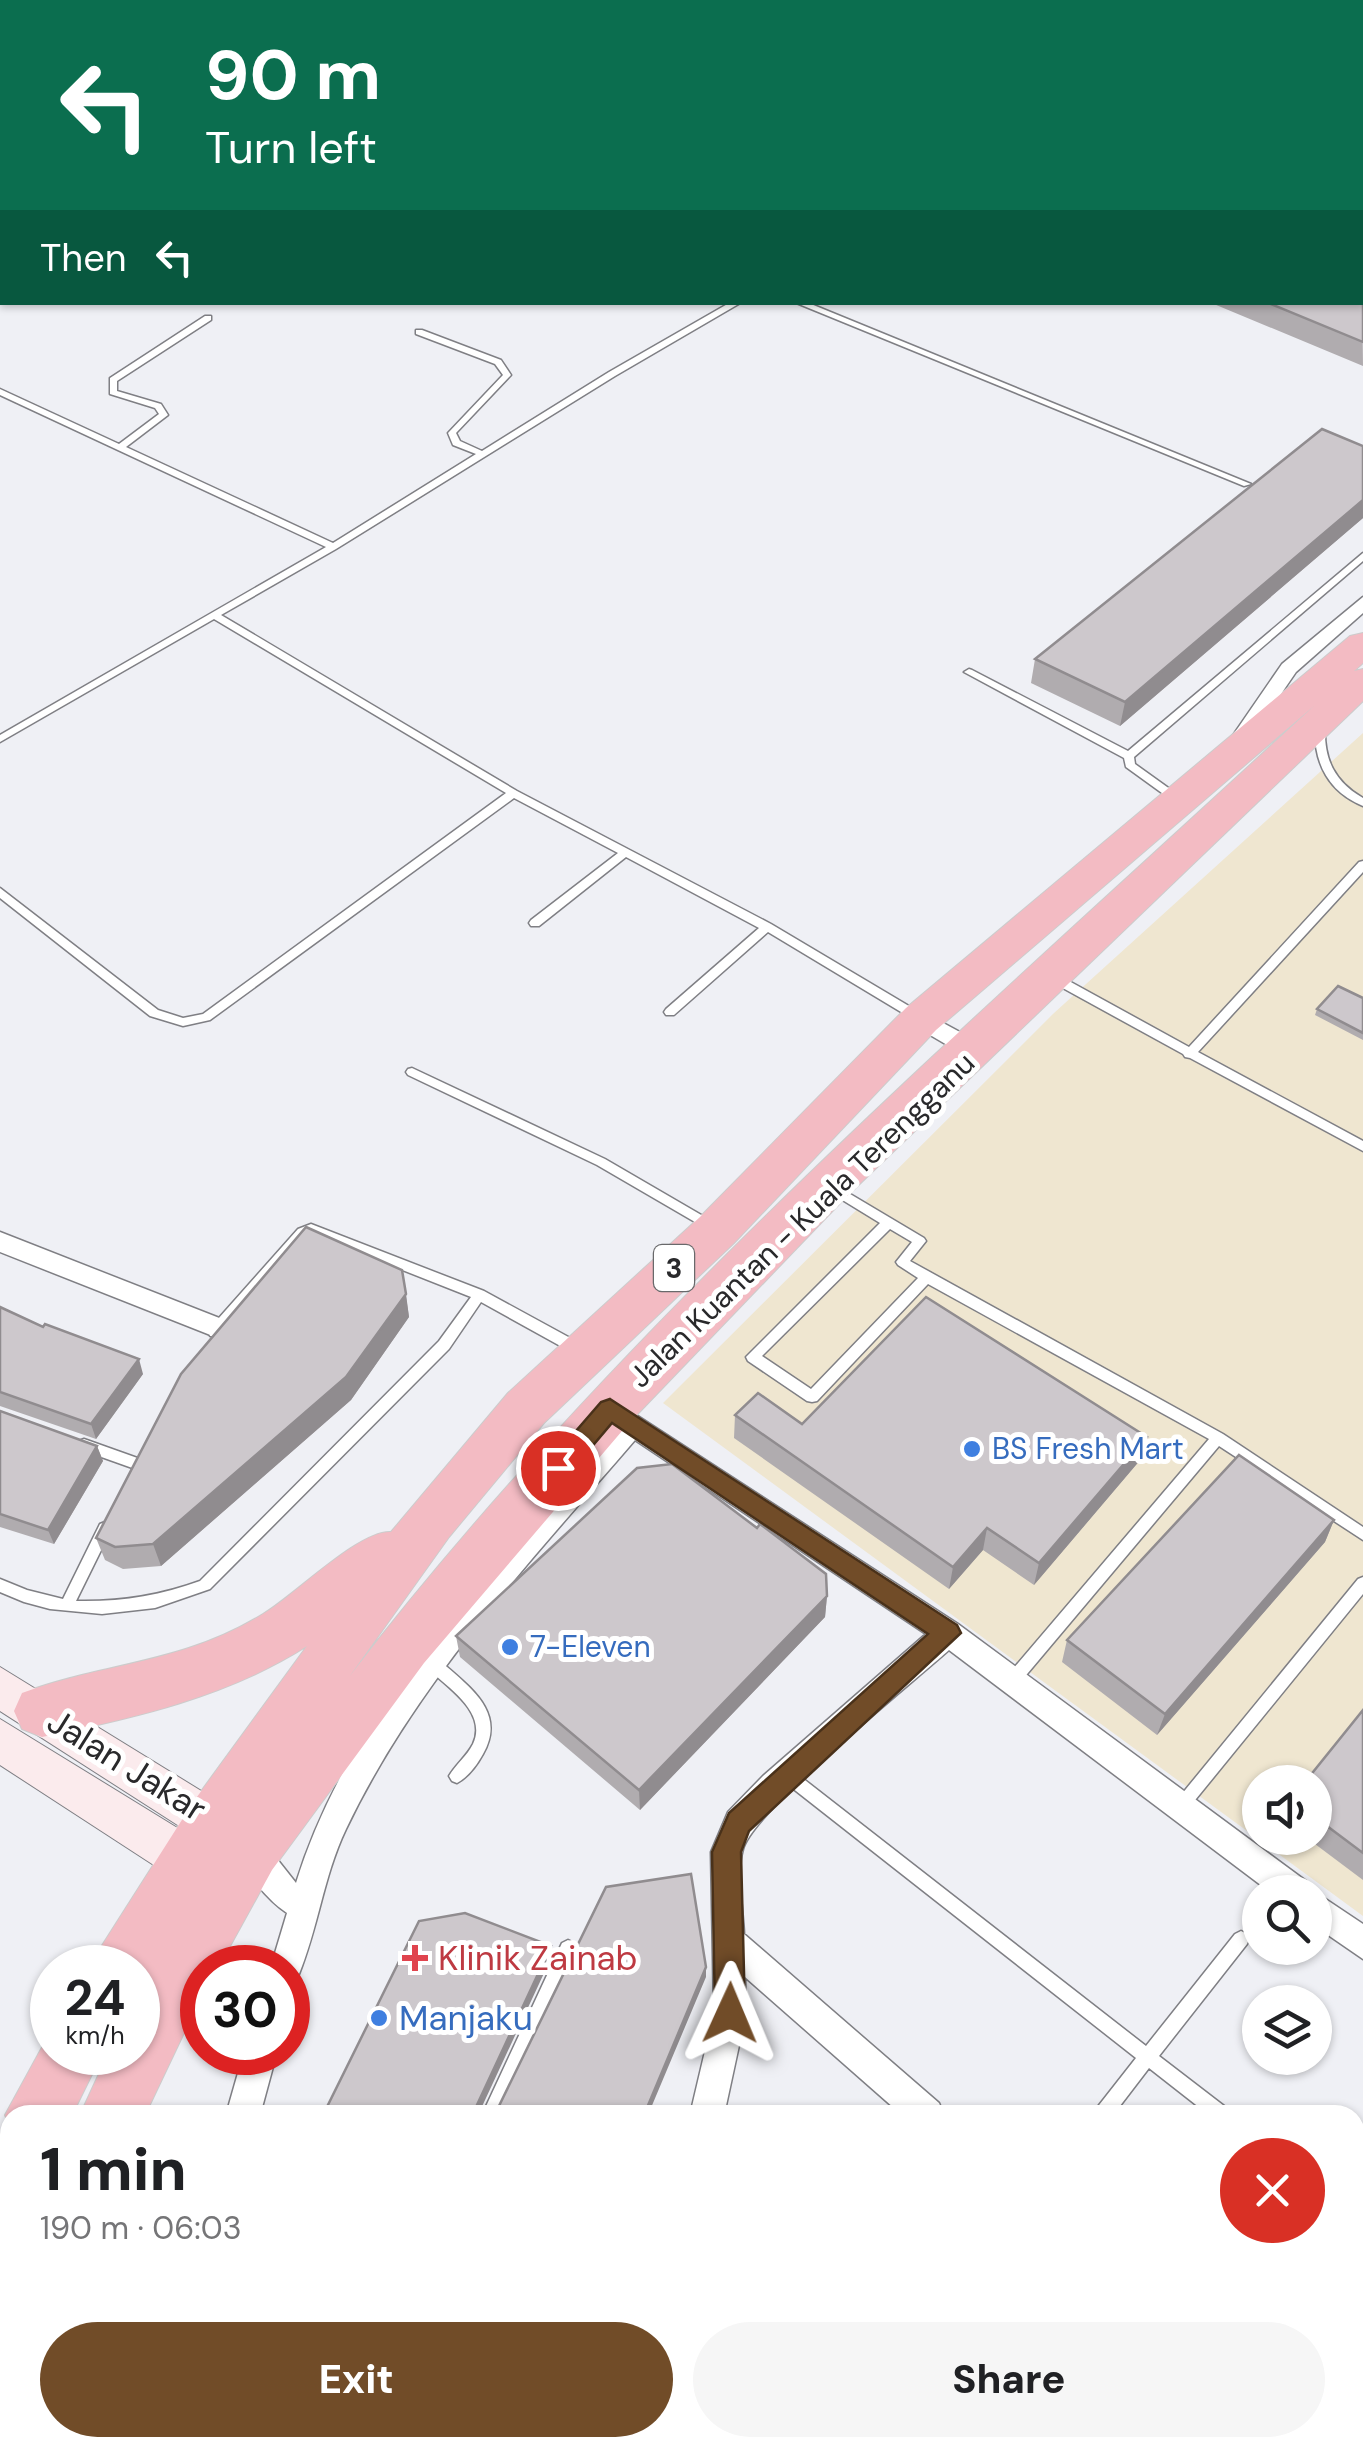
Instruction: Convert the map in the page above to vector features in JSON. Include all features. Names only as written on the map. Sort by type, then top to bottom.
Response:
[{"type":"highway","name":"Jalan Kuantan - Kuala Terengganu","points":[[116,2105],[165,1980],[221,1854],[430,1521],[526,1408],[717,1230],[920,1018],[1363,644]]},
{"type":"highway","name":"Jalan Kuantan - Kuala Terengganu","points":[[221,1854],[418,1655],[621,1417],[828,1186],[1363,680]]},
{"type":"highway","points":[[14,1713],[172,1681],[281,1633],[430,1521]]},
{"type":"highway","points":[[43,2105],[59,2075]]},
{"type":"main road","name":"Jalan Jakar","points":[[14,1713],[221,1854]]},
{"type":"street","points":[[1222,765],[1289,668],[1363,603]]},
{"type":"street","points":[[920,1018],[974,1050]]},
{"type":"street","points":[[0,1242],[213,1336]]},
{"type":"street","points":[[621,1417],[948,1633],[1272,1875]]},
{"type":"street","points":[[709,2105],[730,2013],[726,1852],[739,1822],[948,1633]]},
{"type":"street","points":[[294,1945],[317,1860],[418,1655]]},
{"type":"street","points":[[221,1854],[306,1908]]},
{"type":"street","points":[[1332,1920],[1363,1943]]},
{"type":"street","points":[[731,1944],[916,2105]]},
{"type":"street","points":[[247,2105],[255,2075]]},
{"type":"lane","points":[[436,0],[453,0]]},
{"type":"lane","points":[[0,739],[333,547],[733,305]]},
{"type":"lane","points":[[805,305],[1247,484]]},
{"type":"lane","points":[[121,447],[164,415],[158,406],[113,392],[112,380],[208,318]]},
{"type":"lane","points":[[419,332],[498,362],[506,375],[452,433],[456,443],[483,454]]},
{"type":"lane","points":[[0,392],[333,547]]},
{"type":"lane","points":[[1129,756],[1363,556]]},
{"type":"lane","points":[[214,615],[513,792],[767,927],[920,1018]]},
{"type":"lane","points":[[969,672],[1129,756]]},
{"type":"lane","points":[[1321,716],[1318,754],[1348,794],[1363,803]]},
{"type":"lane","points":[[1129,756],[1130,764],[1179,800]]},
{"type":"lane","points":[[0,892],[154,1013],[183,1022],[206,1017],[513,792]]},
{"type":"lane","points":[[535,922],[626,852]]},
{"type":"lane","points":[[1190,1054],[1363,864]]},
{"type":"lane","points":[[670,1012],[767,927]]},
{"type":"lane","points":[[1052,977],[1363,1147]]},
{"type":"lane","points":[[412,1072],[602,1162],[717,1230]]},
{"type":"lane","points":[[828,1186],[920,1241],[902,1262],[1218,1438],[1363,1534]]},
{"type":"lane","points":[[888,1223],[753,1357],[812,1397],[927,1276]]},
{"type":"lane","points":[[213,1336],[302,1232],[311,1229],[479,1295],[584,1352]]},
{"type":"lane","points":[[0,1584],[21,1596],[122,1610],[169,1601],[206,1585],[444,1345],[479,1295]]},
{"type":"lane","points":[[1012,1681],[1218,1438]]},
{"type":"lane","points":[[69,1439],[141,1458],[129,1481]]},
{"type":"lane","points":[[68,1604],[112,1515]]},
{"type":"lane","points":[[1180,1808],[1363,1583]]},
{"type":"lane","points":[[418,1655],[486,1721],[488,1736],[480,1753],[458,1776]]},
{"type":"lane","points":[[787,1775],[1209,2105]]},
{"type":"lane","points":[[1110,2105],[1241,1939]]},
{"type":"lane","points":[[495,2105],[568,1948]]},
{"type":"shaded area","points":[[1363,733],[1363,1916],[1332,1893],[1332,1875],[1307,1875],[1280,1855],[1332,1855],[1332,1765],[1242,1765],[1242,1827],[663,1403],[1054,1013]]},
{"type":"building","points":[[1273,305],[1363,305],[1363,342]]},
{"type":"building","points":[[1322,429],[1363,446],[1363,500],[1125,702],[1035,659]]},
{"type":"building","points":[[1338,986],[1363,998],[1363,1033],[1317,1009]]},
{"type":"building","points":[[306,1227],[402,1270],[406,1294],[346,1377],[153,1544],[115,1547],[96,1538],[181,1374]]},
{"type":"building","name":"BS Fresh Mart","points":[[926,1297],[1147,1437],[1039,1563],[987,1528],[953,1567],[735,1415],[758,1393],[802,1424]]},
{"type":"building","points":[[0,1307],[43,1327],[45,1324],[139,1359],[91,1424],[0,1392]]},
{"type":"building","points":[[0,1411],[97,1446],[48,1530],[0,1514]]},
{"type":"building","points":[[1239,1455],[1334,1520],[1165,1714],[1067,1640]]},
{"type":"building","points":[[672,1464],[826,1574],[827,1596],[639,1790],[456,1636],[637,1468]]},
{"type":"building","points":[[1363,1710],[1363,1853],[1332,1830],[1332,1765],[1319,1765]]},
{"type":"building","points":[[691,1874],[706,1967],[648,2105],[499,2105],[606,1887]]},
{"type":"building","points":[[465,1913],[551,1946],[477,2105],[328,2105],[419,1921]]},
{"type":"place","name":"BS Fresh Mart","points":[[972,1449]]},
{"type":"place","name":"7-Eleven","points":[[510,1647]]},
{"type":"place","name":"Klinik Zainab","points":[[415,1958]]},
{"type":"place","name":"Manjaku","points":[[379,2018]]},
{"type":"route","points":[[558,1468],[610,1409],[948,1633],[774,1786],[739,1822],[726,1852],[730,2013]]}]
